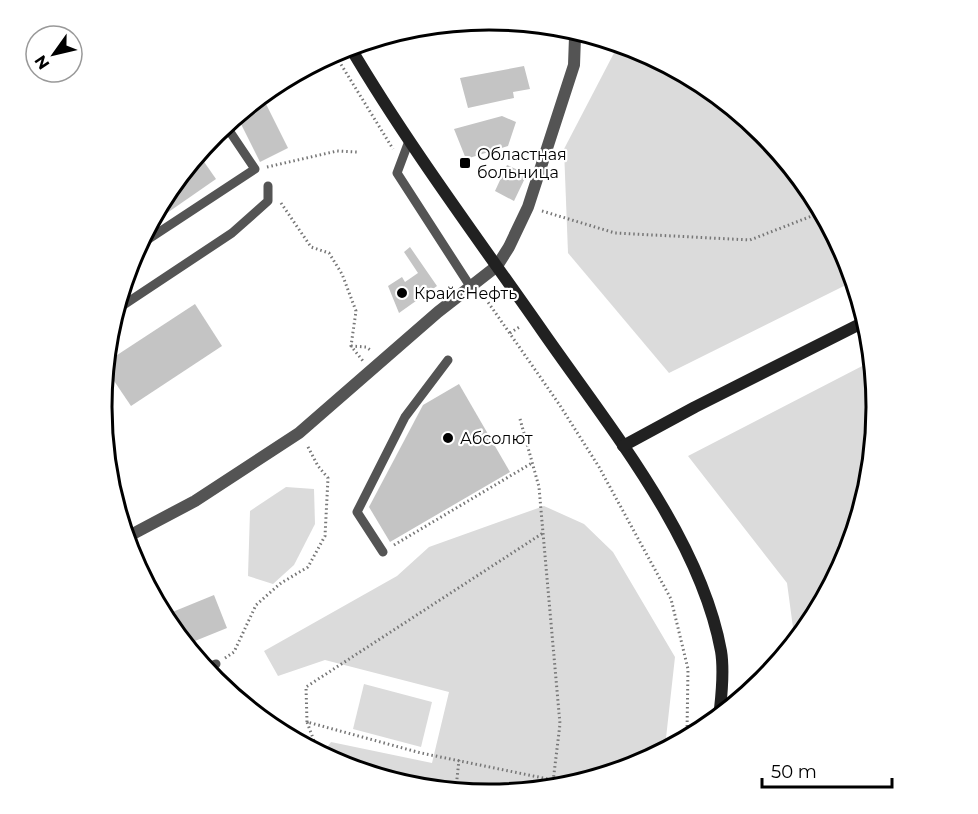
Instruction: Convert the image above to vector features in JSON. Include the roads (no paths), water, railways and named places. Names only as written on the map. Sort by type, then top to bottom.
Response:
[{"type":"main road","points":[[355,55],[440,188],[623,446],[664,510],[686,550],[711,609],[721,652],[720,705]]},
{"type":"main road","points":[[623,446],[857,325]]},
{"type":"street","points":[[134,533],[195,501],[299,433],[376,365],[476,289],[509,247],[528,207],[574,65],[575,40]]},
{"type":"lane","points":[[153,236],[255,169],[230,133]]},
{"type":"lane","points":[[409,141],[397,173],[476,289]]},
{"type":"lane","points":[[127,303],[232,233],[268,201],[268,186]]},
{"type":"lane","points":[[382,552],[357,512],[405,417],[448,360]]},
{"type":"place","name":"Областная больница","points":[[465,163]]},
{"type":"place","name":"КрайсНефть","points":[[402,293]]},
{"type":"place","name":"Абсолют","points":[[448,438]]}]
